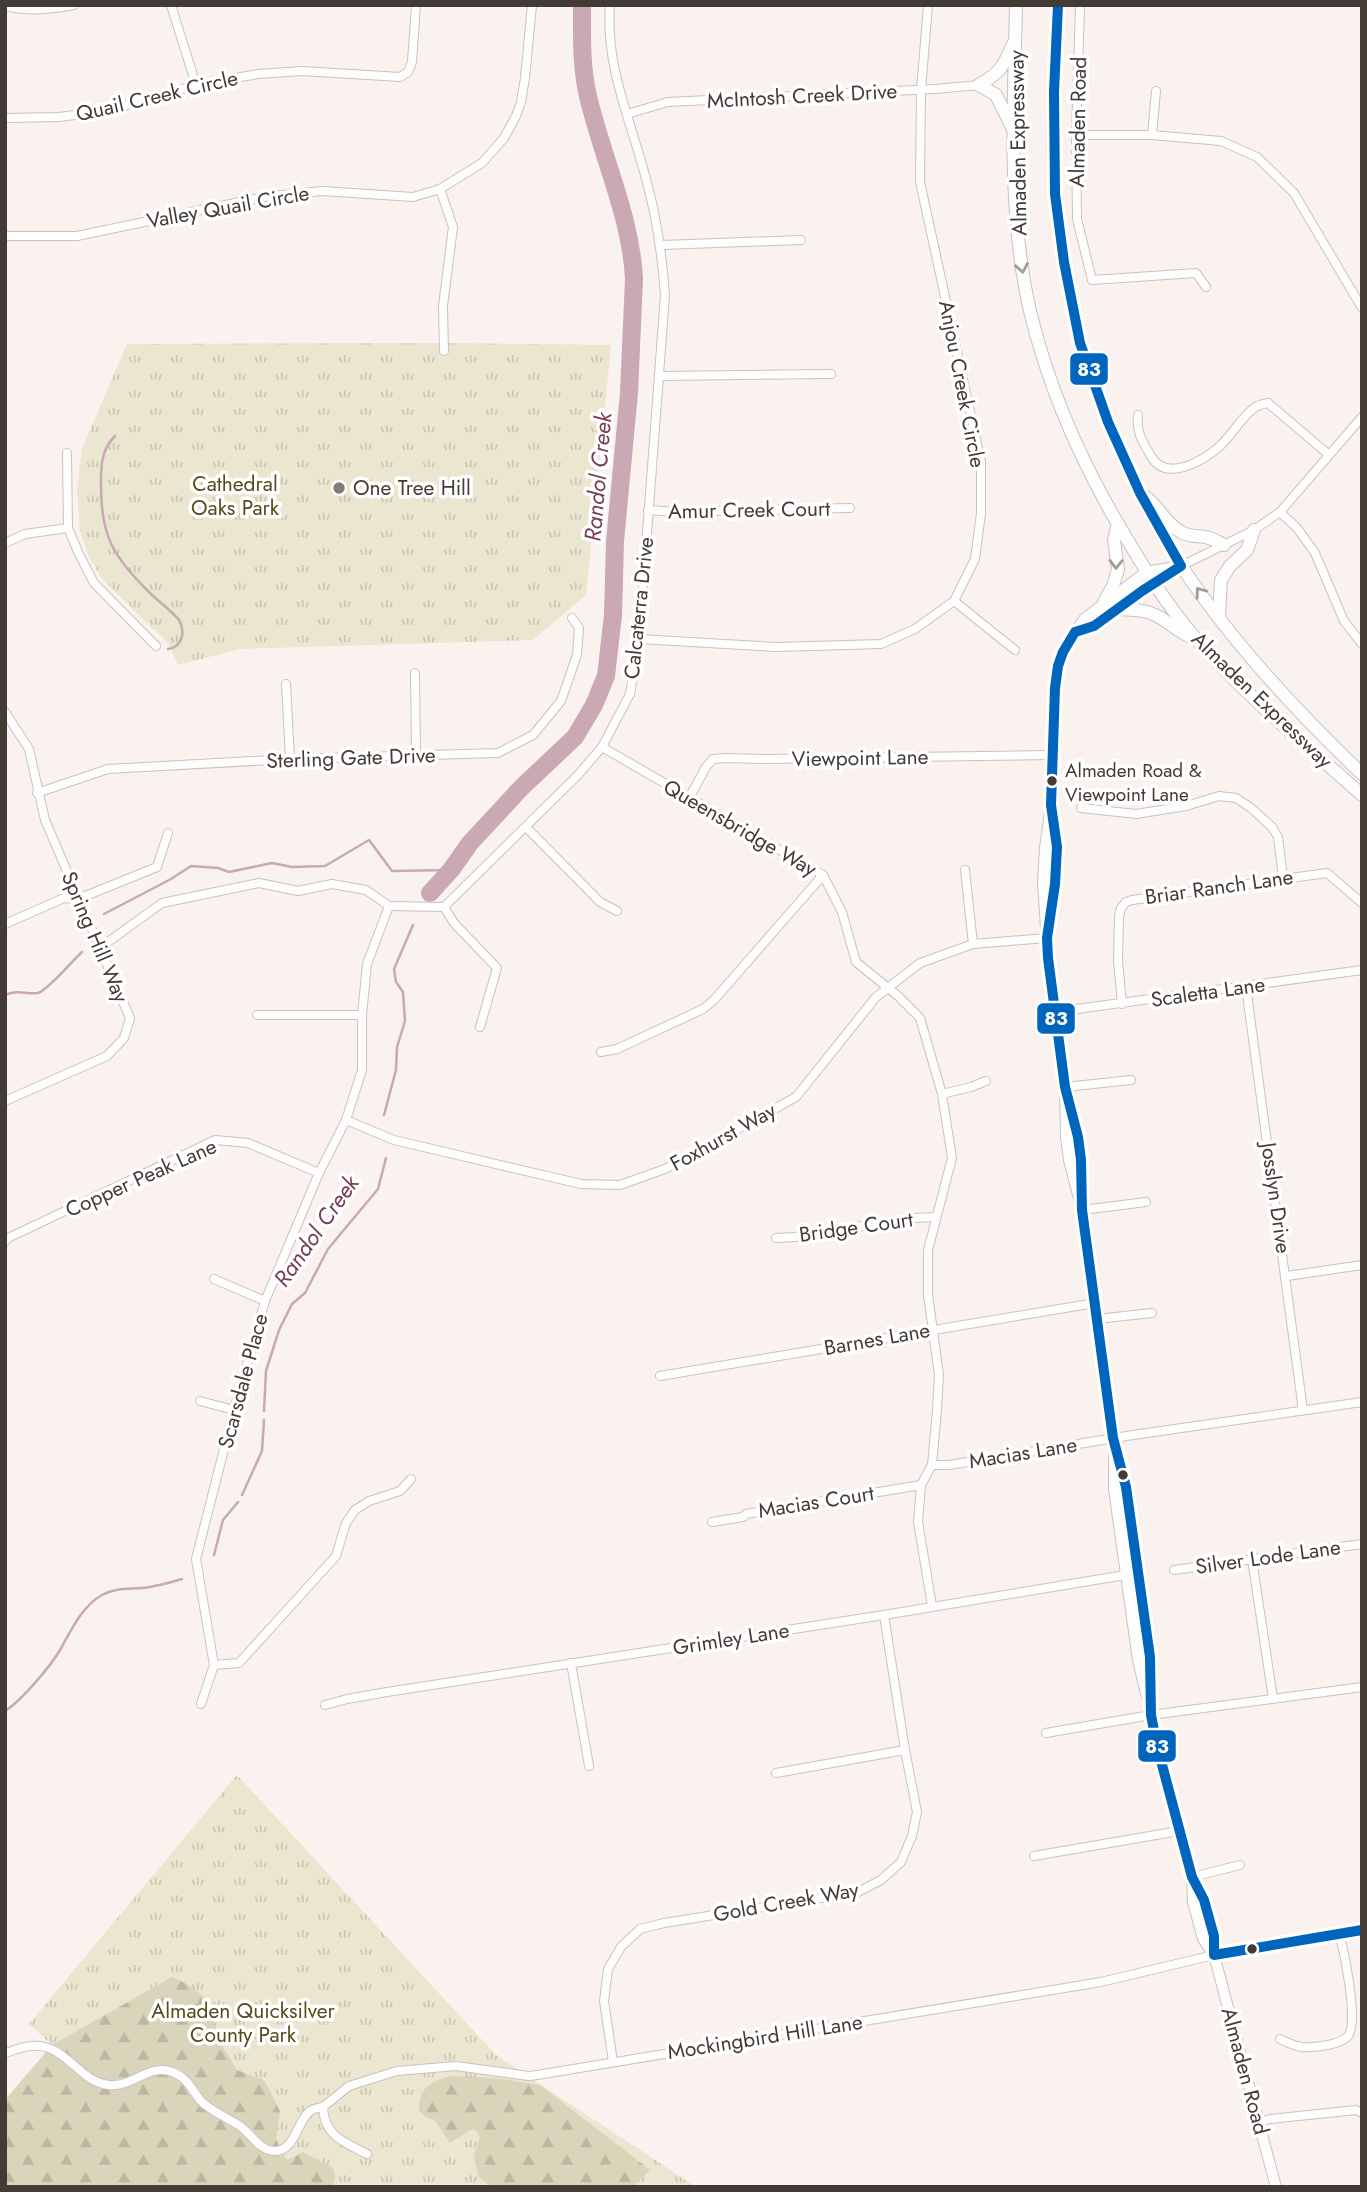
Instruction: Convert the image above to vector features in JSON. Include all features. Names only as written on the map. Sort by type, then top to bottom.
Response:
[{"type":"main road","name":"Almaden Expressway","points":[[1016,5],[1014,188],[1021,257],[1029,309],[1040,350],[1075,443],[1146,572],[1196,639],[1251,695],[1362,795]]},
{"type":"main road","name":"Almaden Expressway","points":[[1058,5],[1055,194],[1064,262],[1080,343],[1108,422],[1140,493],[1181,566],[1219,617],[1317,731],[1362,774]]},
{"type":"main road","points":[[979,85],[1001,69],[1016,37]]},
{"type":"main road","points":[[979,85],[996,95],[1014,131]]},
{"type":"main road","points":[[1140,493],[1158,506],[1163,516],[1177,530],[1186,535],[1208,537],[1224,545]]},
{"type":"main road","points":[[1104,602],[1118,569],[1114,540],[1118,524]]},
{"type":"main road","points":[[1219,617],[1221,580],[1230,566],[1247,550],[1254,530]]},
{"type":"main road","points":[[1118,609],[1153,613],[1182,635],[1196,639]]},
{"type":"street","points":[[5,6],[57,8],[74,5]]},
{"type":"street","points":[[171,5],[196,85]]},
{"type":"street","name":"Quail Creek Circle","points":[[5,118],[94,113],[196,85],[258,74],[302,71],[400,77],[408,72],[412,62],[416,5]]},
{"type":"street","name":"Valley Quail Circle","points":[[5,236],[77,236],[264,197],[323,191],[413,197],[440,189],[482,163],[504,138],[516,116],[525,78],[532,5]]},
{"type":"street","name":"Calcaterra Drive","points":[[444,907],[578,775],[601,747],[630,694],[639,639],[666,295],[662,245],[646,179],[613,68],[610,5]]},
{"type":"street","name":"Anjou Creek Circle","points":[[639,639],[776,647],[881,644],[915,629],[954,601],[975,558],[981,513],[981,462],[920,182],[921,90],[928,5]]},
{"type":"street","name":"Almaden Road","points":[[1080,5],[1076,135],[1077,219],[1092,280],[1196,273],[1206,287]]},
{"type":"street","name":"McIntosh Creek Drive","points":[[627,114],[668,102],[979,85]]},
{"type":"street","points":[[1152,135],[1156,90]]},
{"type":"street","points":[[1076,135],[1152,135],[1221,141],[1257,157],[1294,193],[1361,303]]},
{"type":"street","points":[[440,189],[453,228],[443,306],[444,351]]},
{"type":"street","points":[[662,245],[801,240]]},
{"type":"street","points":[[659,376],[831,374]]},
{"type":"street","points":[[1138,415],[1138,433],[1154,462],[1165,469],[1183,467],[1213,451],[1251,410],[1268,403],[1328,454]]},
{"type":"street","points":[[1075,632],[1094,626],[1181,566],[1254,530],[1280,512],[1362,417]]},
{"type":"street","points":[[66,453],[68,528],[94,583],[156,646]]},
{"type":"street","name":"Amur Creek Court","points":[[648,510],[677,512],[850,508]]},
{"type":"street","points":[[1280,512],[1308,541],[1319,560],[1344,621],[1362,644]]},
{"type":"street","points":[[5,543],[25,534],[68,528]]},
{"type":"street","name":"Almaden Road","points":[[1181,566],[1146,572],[1104,602],[1084,619],[1063,652],[1055,688],[1051,805],[1043,883],[1048,958],[1065,1087],[1081,1160],[1082,1210],[1113,1438],[1114,1489],[1132,1574],[1138,1660],[1157,1746],[1192,1877],[1193,1902],[1203,1939],[1214,1955],[1276,2187]]},
{"type":"street","points":[[954,601],[1015,650]]},
{"type":"street","name":"Sterling Gate Drive","points":[[37,793],[108,769],[498,752],[533,735],[561,701],[577,655],[579,628],[572,618]]},
{"type":"street","points":[[415,673],[416,757]]},
{"type":"street","points":[[286,684],[290,759]]},
{"type":"street","name":"Spring Hill Way","points":[[5,712],[29,749],[45,820],[130,1017],[124,1038],[107,1056],[5,1101]]},
{"type":"street","name":"Queensbridge Way","points":[[601,747],[822,875],[842,912],[856,962],[920,1018],[942,1094],[951,1158],[928,1250],[928,1295],[939,1375],[932,1465],[921,1485],[918,1522],[932,1606]]},
{"type":"street","name":"Viewpoint Lane","points":[[689,798],[713,759],[1052,755]]},
{"type":"street","points":[[1081,808],[1101,808],[1136,814],[1186,806],[1219,796],[1237,798],[1272,827],[1278,837],[1283,878]]},
{"type":"street","points":[[526,827],[600,902],[617,911]]},
{"type":"street","points":[[5,924],[64,898],[78,899],[157,866],[168,833]]},
{"type":"street","points":[[965,870],[973,944]]},
{"type":"street","name":"Briar Ranch Lane","points":[[1122,1004],[1118,949],[1119,916],[1126,902],[1327,873],[1362,904]]},
{"type":"street","points":[[601,1052],[617,1049],[703,1009],[714,1000],[822,875]]},
{"type":"street","points":[[100,947],[162,903],[260,883],[298,891],[332,884],[366,890],[389,906],[444,907],[454,923],[497,968],[480,1027]]},
{"type":"street","name":"Scarsdale Place","points":[[214,1665],[196,1559],[265,1301],[319,1173],[346,1120],[362,1070],[362,1014],[367,964],[389,906]]},
{"type":"street","name":"Foxhurst Way","points":[[346,1120],[394,1140],[582,1184],[620,1185],[665,1169],[796,1097],[876,997],[920,963],[973,944],[1047,938]]},
{"type":"street","name":"Scaletta Lane","points":[[1055,1012],[1362,970]]},
{"type":"street","name":"Josslyn Drive","points":[[1246,987],[1303,1410]]},
{"type":"street","points":[[257,1015],[362,1014]]},
{"type":"street","points":[[1065,1087],[1131,1080]]},
{"type":"street","points":[[942,1094],[986,1081]]},
{"type":"street","name":"Copper Peak Lane","points":[[6,1238],[215,1140],[248,1143],[319,1173]]},
{"type":"street","points":[[1082,1210],[1146,1202]]},
{"type":"street","name":"Bridge Court","points":[[776,1238],[935,1217]]},
{"type":"street","points":[[1287,1276],[1362,1265]]},
{"type":"street","points":[[214,1279],[265,1301]]},
{"type":"street","name":"Barnes Lane","points":[[660,1376],[1095,1303]]},
{"type":"street","points":[[1097,1319],[1152,1313]]},
{"type":"street","points":[[200,1401],[234,1410]]},
{"type":"street","name":"Macias Lane","points":[[932,1465],[949,1465],[1362,1402]]},
{"type":"street","points":[[201,1704],[214,1665],[239,1663],[264,1636],[336,1556],[346,1523],[355,1510],[369,1501],[400,1491],[411,1479]]},
{"type":"street","name":"Macias Court","points":[[712,1522],[921,1485]]},
{"type":"street","name":"Silver Lode Lane","points":[[1174,1570],[1362,1544]]},
{"type":"street","points":[[1252,1559],[1273,1699]]},
{"type":"street","name":"Grimley Lane","points":[[324,1705],[347,1699],[1132,1574]]},
{"type":"street","name":"Gold Creek Way","points":[[613,2062],[604,2001],[608,1969],[621,1947],[640,1929],[858,1892],[881,1880],[901,1863],[912,1836],[917,1812],[884,1615]]},
{"type":"street","points":[[571,1663],[589,1766]]},
{"type":"street","points":[[1046,1733],[1362,1686]]},
{"type":"street","points":[[776,1773],[905,1750]]},
{"type":"street","points":[[1034,1856],[1179,1831]]},
{"type":"street","points":[[1192,1877],[1240,1865]]},
{"type":"street","points":[[1214,1955],[1362,1930]]},
{"type":"street","points":[[1280,2039],[1300,2047],[1338,2044],[1348,2036],[1354,2024],[1344,1950],[1339,1933]]},
{"type":"street","name":"Mockingbird Hill Lane","points":[[5,2053],[31,2046],[47,2048],[61,2053],[88,2078],[105,2085],[114,2086],[148,2072],[174,2072],[192,2086],[201,2100],[213,2110],[240,2126],[263,2147],[272,2151],[283,2148],[312,2110],[323,2107],[349,2086],[397,2071],[456,2066],[529,2076],[1101,1982],[1214,1955]]},
{"type":"street","points":[[323,2107],[323,2118],[334,2136],[367,2154]]},
{"type":"street","points":[[1259,2122],[1356,2110],[1362,2113]]},
{"type":"green space","name":"Cathedral Oaks Park","points":[[127,344],[611,345],[586,595],[533,640],[240,649],[178,665],[169,644],[102,579],[87,553],[80,531],[77,490],[82,449]]},
{"type":"green space","name":"Almaden Quicksilver County Park","points":[[237,1775],[496,2055],[696,2187],[5,2187],[5,2100],[52,2045],[29,2024]]},
{"type":"green space","points":[[172,1977],[187,1984],[206,1999],[221,2044],[237,2070],[264,2080],[280,2111],[276,2139],[287,2160],[303,2152],[333,2168],[333,2187],[5,2187],[5,2100],[52,2045]]},
{"type":"green space","points":[[452,2076],[494,2078],[540,2085],[650,2170],[633,2187],[492,2187],[478,2176],[474,2156],[480,2137],[476,2130],[470,2130],[450,2143],[435,2121],[419,2110],[421,2096],[428,2086]]},
{"type":"waterway","name":"Randol Creek","points":[[430,893],[470,843],[522,787],[575,737],[594,705],[606,676],[629,393],[634,279],[628,232],[586,85],[582,51],[582,5]]},
{"type":"waterway","points":[[115,436],[105,451],[101,469],[101,500],[106,531],[127,568],[179,620],[181,638],[177,645],[168,649]]},
{"type":"waterway","points":[[104,914],[191,866],[218,868],[229,872],[272,863],[292,867],[325,866],[369,840],[392,871],[451,870]]},
{"type":"waterway","name":"Randol Creek","points":[[384,1115],[396,1070],[397,1047],[405,1021],[403,992],[396,982],[394,969],[413,925]]},
{"type":"waterway","points":[[5,995],[42,991],[82,952]]},
{"type":"waterway","name":"Randol Creek","points":[[264,1411],[266,1371],[279,1330],[292,1304],[305,1293],[328,1249],[378,1189],[386,1158]]},
{"type":"waterway","name":"Randol Creek","points":[[242,1495],[262,1451],[264,1420]]},
{"type":"waterway","name":"Randol Creek","points":[[214,1555],[223,1520],[238,1502]]},
{"type":"waterway","name":"Randol Creek","points":[[5,1711],[19,1700],[42,1674],[77,1620],[95,1600],[114,1590],[150,1587],[182,1579]]},
{"type":"transit line","name":"83","points":[[1058,5],[1054,92],[1055,194],[1064,262],[1080,343],[1108,422],[1140,493],[1181,566],[1094,626],[1075,632],[1063,652],[1055,688],[1051,805],[1057,847],[1047,938],[1065,1087],[1078,1137],[1082,1210],[1113,1438],[1126,1487],[1150,1657],[1151,1715],[1192,1877],[1204,1900],[1214,1936],[1214,1955],[1362,1930]]},
{"type":"place","name":"One Tree Hill","points":[[339,488]]},
{"type":"place","name":"Almaden Road & Viewpoint Lane","points":[[1052,781]]}]
